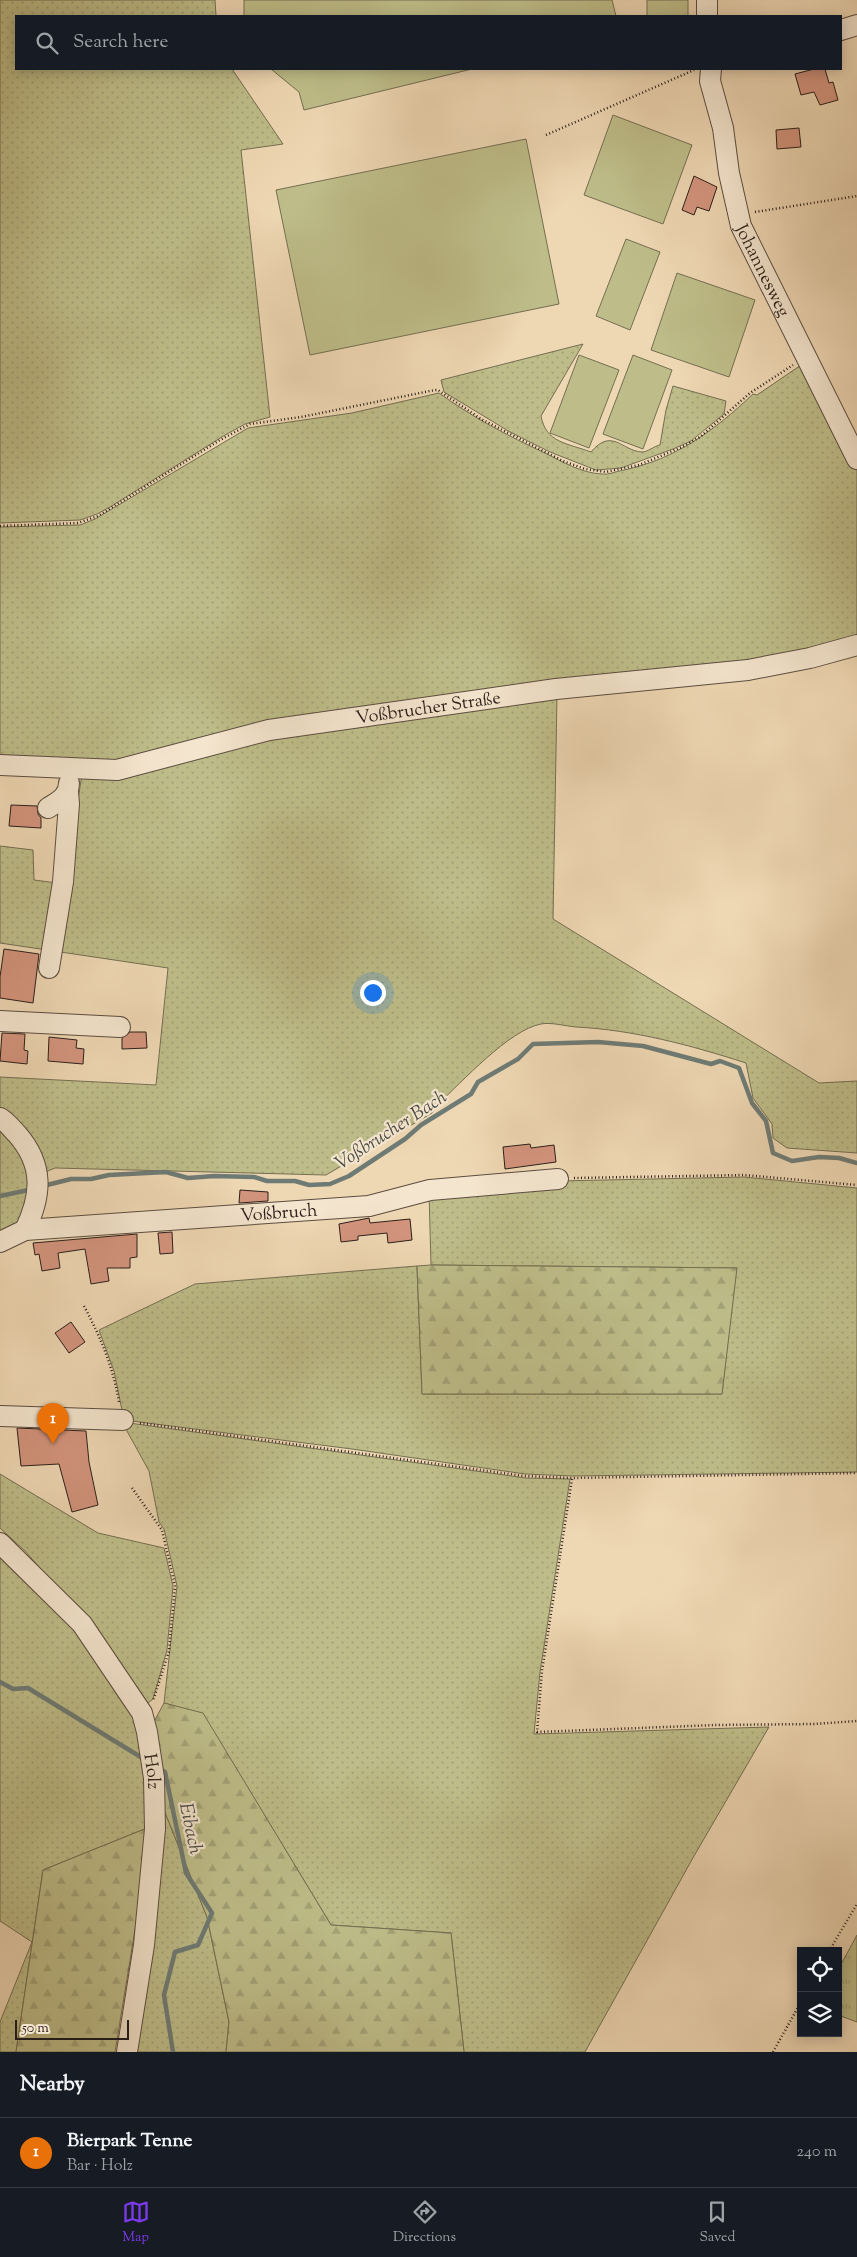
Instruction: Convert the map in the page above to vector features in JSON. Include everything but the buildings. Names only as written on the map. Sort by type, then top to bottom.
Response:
[{"type":"street","points":[[707,0],[707,15]]},
{"type":"street","points":[[842,30],[857,26]]},
{"type":"street","name":"Johannesweg","points":[[711,70],[710,81],[723,128],[741,226],[857,459]]},
{"type":"street","name":"Voßbrucher Straße","points":[[0,765],[117,770],[269,730],[556,689],[748,670],[810,658],[857,645]]},
{"type":"street","points":[[50,968],[63,882],[71,768]]},
{"type":"street","points":[[48,808],[68,792]]},
{"type":"street","points":[[0,1021],[120,1027]]},
{"type":"street","points":[[0,1118],[6,1122],[27,1146],[38,1177],[37,1197],[33,1213],[25,1230]]},
{"type":"street","name":"Voßbruch","points":[[0,1242],[25,1230],[369,1206],[430,1190],[558,1179]]},
{"type":"street","points":[[0,1416],[123,1420]]},
{"type":"street","name":"Holz","points":[[0,1543],[82,1624],[142,1712],[147,1732],[154,1778],[155,1829],[144,1946],[127,2052]]},
{"type":"path","points":[[546,135],[695,70]]},
{"type":"path","points":[[738,214],[857,196]]},
{"type":"path","points":[[0,526],[78,523],[98,516],[220,440],[250,424],[301,417],[435,390],[438,390],[481,419],[564,461],[590,471],[606,472],[639,465],[682,448],[700,437],[750,393],[806,357]]},
{"type":"path","points":[[558,1179],[744,1175],[857,1185]]},
{"type":"path","points":[[84,1306],[103,1342],[113,1371],[123,1420],[524,1476],[572,1478],[857,1473]]},
{"type":"path","points":[[572,1478],[542,1671],[537,1732],[716,1725],[815,1724],[857,1721]]},
{"type":"path","points":[[132,1488],[162,1530],[175,1586],[169,1651],[154,1700],[142,1712]]},
{"type":"path","points":[[832,1947],[857,1904]]},
{"type":"path","points":[[773,2052],[797,2009]]},
{"type":"green space","points":[[0,0],[215,0],[216,15],[15,15],[15,70],[233,70],[283,144],[241,150],[270,417],[245,424],[225,435],[97,514],[80,520],[0,523]]},
{"type":"green space","points":[[244,0],[612,0],[616,15],[244,15]]},
{"type":"green space","points":[[647,0],[688,0],[688,15],[647,15]]},
{"type":"green space","points":[[272,70],[468,70],[304,110],[299,92]]},
{"type":"green space","points":[[613,115],[692,145],[663,224],[584,195]]},
{"type":"green space","points":[[526,139],[559,304],[310,355],[276,190]]},
{"type":"green space","points":[[626,239],[660,252],[630,330],[596,316]]},
{"type":"green space","points":[[677,273],[755,300],[729,377],[651,350]]},
{"type":"green space","points":[[583,344],[541,416],[548,432],[559,441],[591,452],[605,441],[617,442],[635,451],[642,452],[656,447],[660,445],[666,410],[673,386],[726,401],[724,414],[691,441],[673,449],[621,468],[596,470],[550,452],[510,432],[444,392],[441,380]]},
{"type":"green space","points":[[579,355],[619,370],[589,448],[550,433]]},
{"type":"green space","points":[[633,355],[672,370],[643,449],[603,434]]},
{"type":"green space","points":[[804,363],[857,470],[857,639],[814,650],[106,763],[0,757],[0,527],[80,525],[95,519],[248,428],[352,413],[439,393],[490,426],[565,463],[587,472],[610,473],[643,465],[678,451],[724,420],[753,394],[757,395]]},
{"type":"green space","points":[[557,695],[553,919],[819,1083],[857,1081],[857,1153],[787,1148],[773,1138],[772,1124],[753,1098],[746,1063],[683,1044],[641,1035],[619,1031],[541,1024],[528,1028],[515,1036],[486,1058],[437,1105],[432,1113],[326,1175],[55,1168],[43,1173],[0,1110],[0,1077],[156,1085],[168,968],[0,943],[0,846],[33,850],[34,880],[65,884],[82,774],[218,748]]},
{"type":"green space","points":[[0,1121],[34,1173],[19,1223],[0,1237]]},
{"type":"green space","points":[[744,1177],[857,1188],[857,1472],[572,1476],[525,1474],[352,1449],[124,1420],[114,1371],[99,1330],[195,1284],[417,1266],[422,1394],[722,1394],[736,1268],[431,1265],[429,1192],[558,1181]]},
{"type":"green space","points":[[417,1266],[737,1268],[722,1394],[422,1394]]},
{"type":"green space","points":[[122,1422],[526,1478],[570,1479],[540,1672],[534,1734],[769,1727],[694,1856],[585,2052],[464,2052],[451,1933],[331,1925],[203,1714],[164,1703],[177,1586],[164,1529],[159,1522],[149,1471]]},
{"type":"green space","points":[[0,1474],[98,1533],[164,1548],[173,1586],[167,1650],[153,1699],[144,1706],[87,1622],[25,1551],[0,1528]]},
{"type":"green space","points":[[0,1547],[80,1625],[140,1713],[152,1826],[43,1870],[16,2052],[0,2052],[0,2022],[32,1942],[0,1921]]},
{"type":"green space","points":[[164,1703],[203,1713],[331,1925],[451,1933],[464,2052],[226,2052],[229,2022],[207,1917],[162,1805],[149,1731]]},
{"type":"green space","points":[[162,1805],[207,1917],[229,2022],[226,2052],[135,2052]]},
{"type":"green space","points":[[152,1826],[115,2052],[16,2052],[43,1870]]},
{"type":"green space","points":[[857,1935],[857,2022],[842,2016],[842,1963]]},
{"type":"waterway","name":"Voßbrucher Bach","points":[[43,1186],[71,1179],[166,1172],[188,1178],[214,1176],[254,1177],[267,1181],[295,1181],[309,1185],[330,1184],[349,1176],[405,1139],[421,1125],[471,1094],[478,1082],[518,1059],[533,1044],[598,1042],[643,1046],[711,1064],[720,1061],[739,1068],[752,1103],[766,1121],[773,1153],[792,1161],[819,1157],[839,1158],[857,1163]]},
{"type":"waterway","name":"Voßbrucher Bach","points":[[0,1196],[33,1189]]},
{"type":"waterway","name":"Eibach","points":[[0,1682],[13,1689],[28,1688],[144,1759]]},
{"type":"waterway","name":"Eibach","points":[[159,1768],[165,1772],[186,1873],[212,1913],[198,1945],[175,1952],[164,1995],[173,2052]]},
{"type":"place","name":"Bierpark Tenne","points":[[53,1444]]}]
